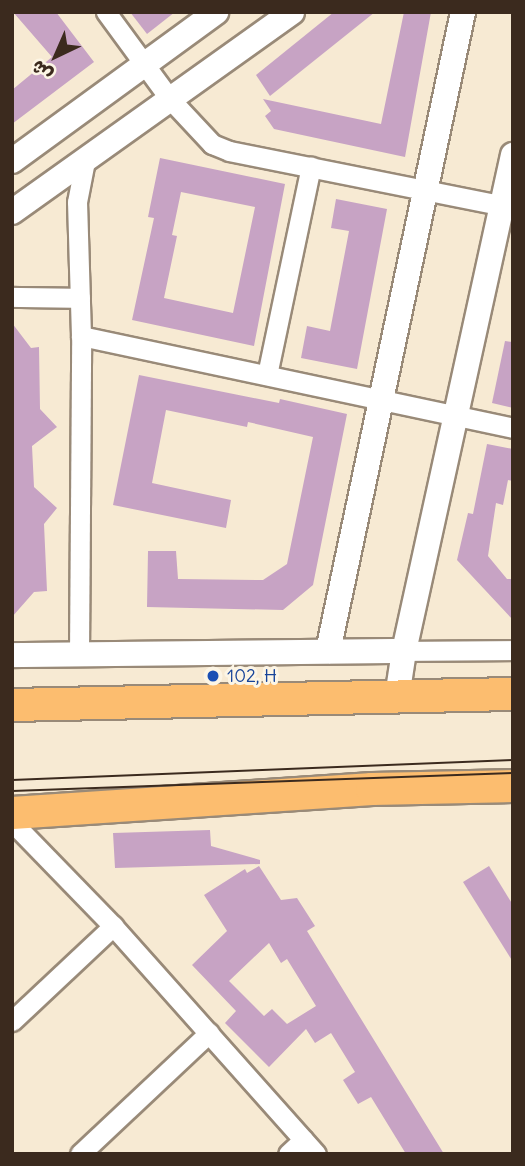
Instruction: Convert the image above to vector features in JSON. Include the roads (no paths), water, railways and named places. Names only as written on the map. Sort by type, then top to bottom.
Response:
[{"type":"main road","points":[[12,705],[513,694]]},
{"type":"main road","points":[[15,826],[372,789],[513,786]]},
{"type":"street","points":[[106,12],[170,99],[212,144],[229,151],[507,207]]},
{"type":"street","points":[[12,160],[216,12]]},
{"type":"street","points":[[12,212],[292,12]]},
{"type":"street","points":[[328,651],[463,12]]},
{"type":"street","points":[[397,697],[404,651],[456,415],[507,207],[513,155]]},
{"type":"street","points":[[79,654],[81,336],[77,202],[85,161]]},
{"type":"street","points":[[267,375],[311,167]]},
{"type":"street","points":[[12,297],[80,298]]},
{"type":"street","points":[[81,336],[513,428]]},
{"type":"street","points":[[12,655],[513,650]]},
{"type":"street","points":[[15,826],[113,926],[309,1147],[288,1154]]},
{"type":"street","points":[[12,1021],[113,926]]},
{"type":"street","points":[[80,1154],[209,1033]]},
{"type":"tram line","points":[[12,780],[513,760]]},
{"type":"tram line","points":[[12,791],[513,773]]},
{"type":"place","name":"102, H","points":[[213,676]]}]
